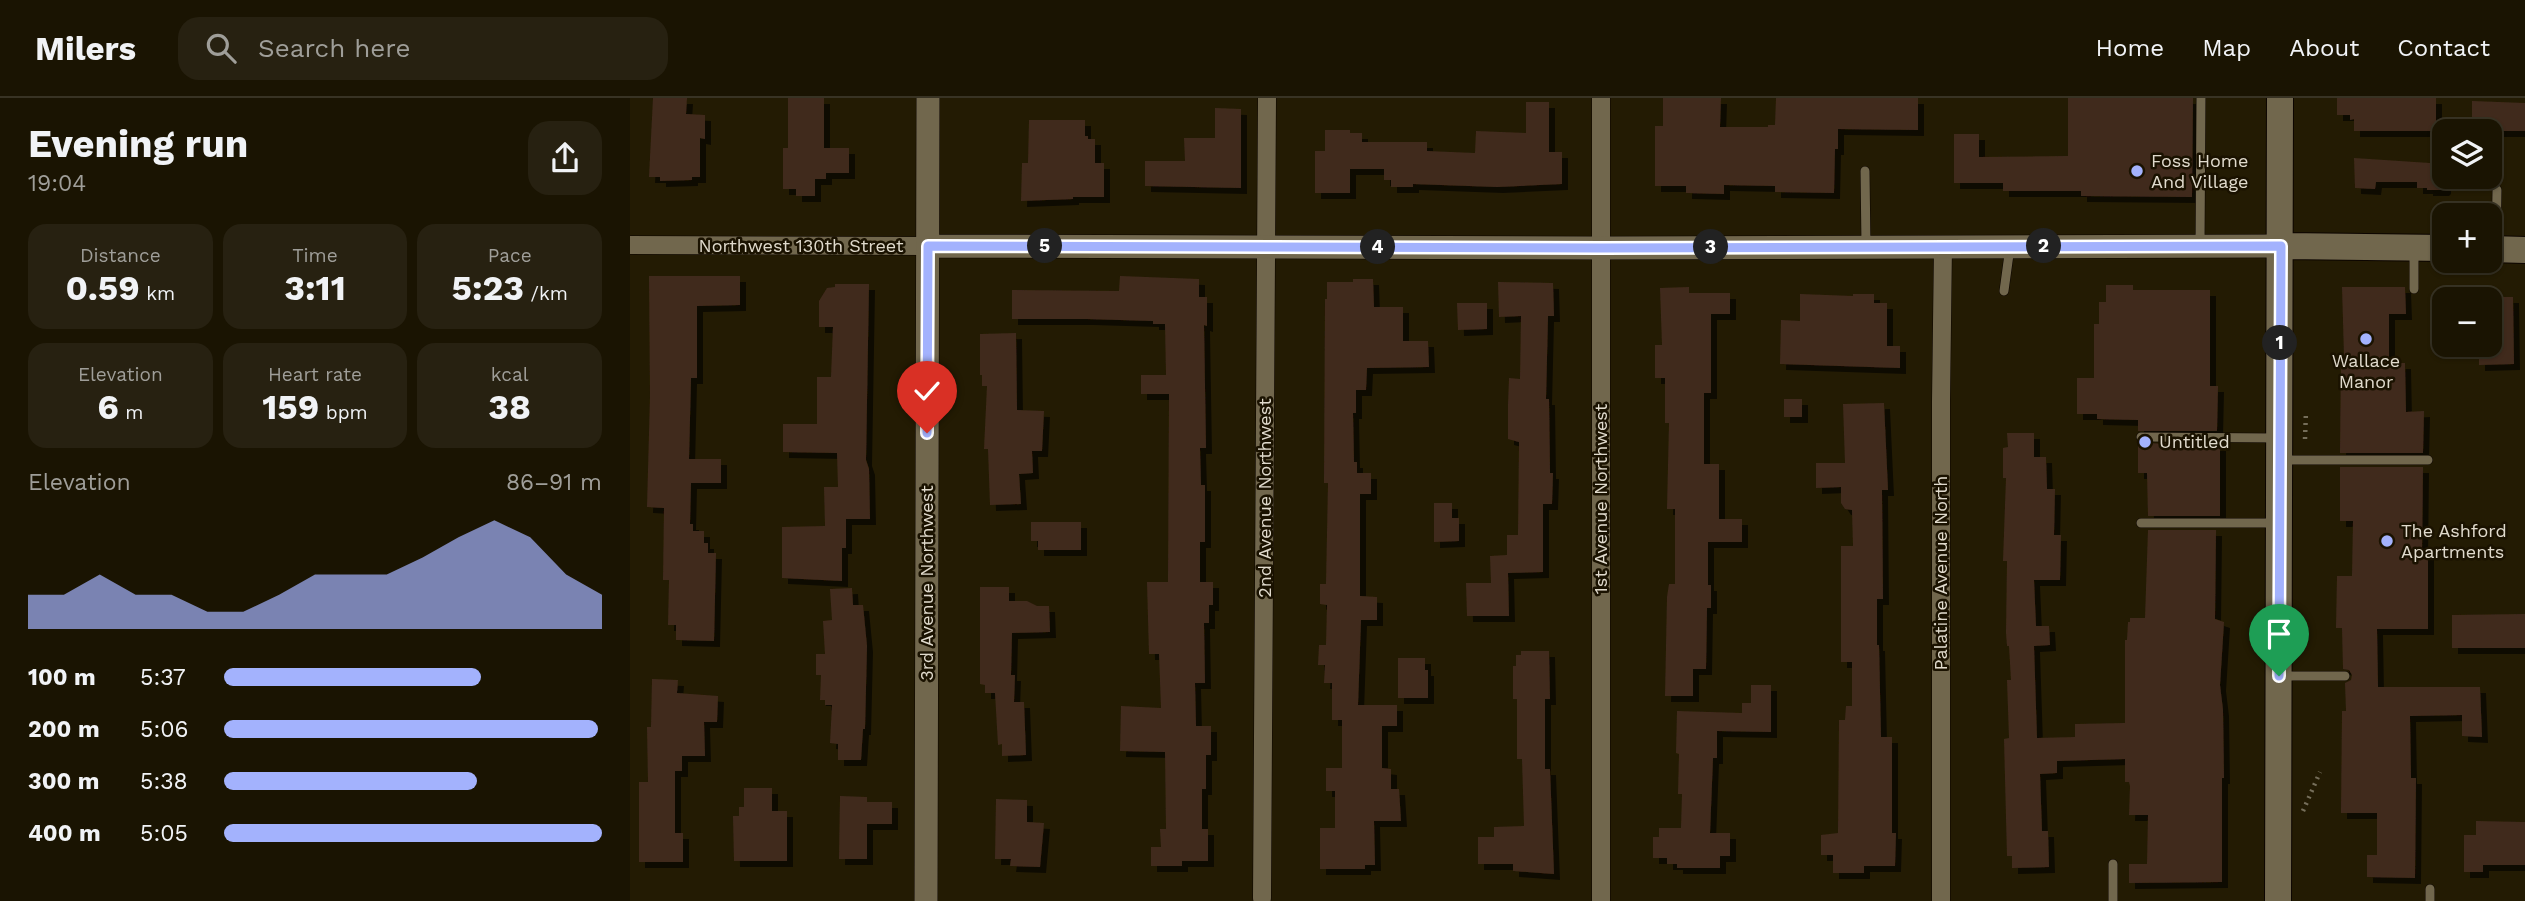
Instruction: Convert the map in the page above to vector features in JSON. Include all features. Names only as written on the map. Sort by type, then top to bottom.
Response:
[{"type":"main road","points":[[2278,901],[2280,98]]},
{"type":"main road","points":[[2281,246],[2432,248]]},
{"type":"main road","points":[[2502,249],[2525,250]]},
{"type":"street","name":"3rd Avenue Northwest","points":[[926,901],[928,98]]},
{"type":"street","name":"2nd Avenue Northwest","points":[[1261,900],[1268,98]]},
{"type":"street","name":"1st Avenue Northwest","points":[[1599,901],[1601,98]]},
{"type":"street","name":"Northwest 130th Street","points":[[630,245],[1601,248],[2281,246]]},
{"type":"street","name":"Palatine Avenue North","points":[[1941,901],[1943,246]]},
{"type":"street","points":[[1599,901],[1608,901]]},
{"type":"lane","points":[[2200,246],[2201,98]]},
{"type":"lane","points":[[1865,171],[1866,246]]},
{"type":"lane","points":[[2496,203],[2497,190]]},
{"type":"lane","points":[[2004,291],[2011,246]]},
{"type":"lane","points":[[2414,248],[2414,289]]},
{"type":"lane","points":[[2141,437],[2428,460]]},
{"type":"lane","points":[[2141,523],[2280,523]]},
{"type":"lane","points":[[2279,676],[2345,676]]},
{"type":"lane","points":[[2113,864],[2113,901]]},
{"type":"lane","points":[[2430,889],[2430,901]]},
{"type":"path","points":[[2305,451],[2306,411]]},
{"type":"building","points":[[653,98],[687,98],[686,114],[705,115],[705,139],[700,138],[700,177],[692,177],[692,180],[660,181],[660,177],[649,177]]},
{"type":"building","points":[[788,98],[824,98],[824,148],[849,148],[849,173],[826,173],[826,179],[815,179],[815,196],[796,196],[796,189],[783,189],[783,148],[788,148]]},
{"type":"building","points":[[1663,98],[1721,98],[1720,127],[1768,127],[1775,125],[1776,98],[1918,98],[1918,130],[1838,129],[1834,193],[1775,192],[1775,186],[1724,185],[1724,194],[1686,193],[1686,186],[1655,186],[1655,126],[1663,126]]},
{"type":"building","name":"Foss Home And Village","points":[[2068,98],[2193,98],[2192,197],[2081,196],[2081,191],[2003,191],[2003,183],[1954,183],[1954,134],[1979,134],[1979,157],[2068,156]]},
{"type":"building","points":[[2337,98],[2436,98],[2436,119],[2432,119],[2432,131],[2354,131],[2354,119],[2350,120],[2350,115],[2337,115]]},
{"type":"building","points":[[2472,101],[2525,103],[2525,131],[2502,131],[2502,119],[2472,119]]},
{"type":"building","points":[[1526,102],[1549,102],[1549,152],[1562,152],[1562,184],[1497,187],[1413,184],[1413,187],[1391,187],[1391,180],[1384,180],[1384,169],[1350,169],[1350,193],[1315,193],[1315,151],[1325,151],[1325,130],[1362,133],[1362,142],[1427,142],[1427,151],[1475,153],[1476,131],[1526,133]]},
{"type":"building","points":[[1215,108],[1241,109],[1241,188],[1145,186],[1145,161],[1185,161],[1184,138],[1215,138]]},
{"type":"building","points":[[1029,120],[1085,120],[1085,136],[1095,139],[1095,163],[1104,163],[1104,197],[1021,201],[1022,163],[1028,163]]},
{"type":"building","points":[[2354,158],[2432,163],[2432,189],[2444,189],[2427,190],[2417,188],[2417,182],[2376,182],[2375,189],[2355,188]]},
{"type":"building","points":[[649,276],[740,276],[740,305],[697,306],[697,378],[691,378],[689,459],[721,459],[721,483],[691,483],[690,524],[693,524],[693,531],[704,531],[704,543],[708,543],[708,553],[716,553],[714,641],[676,640],[676,625],[668,625],[669,580],[663,580],[664,508],[647,507]]},
{"type":"building","points":[[1120,276],[1199,279],[1199,297],[1207,297],[1207,326],[1204,325],[1206,448],[1200,448],[1201,485],[1205,485],[1205,542],[1200,542],[1200,582],[1213,582],[1213,605],[1209,605],[1209,623],[1204,623],[1205,683],[1195,683],[1196,726],[1211,726],[1211,755],[1206,755],[1206,789],[1202,789],[1202,829],[1208,829],[1208,861],[1182,861],[1182,866],[1151,866],[1151,847],[1161,847],[1160,829],[1166,829],[1165,752],[1120,751],[1121,706],[1161,708],[1159,654],[1149,654],[1147,582],[1168,582],[1169,394],[1141,394],[1141,375],[1166,375],[1165,324],[1153,324],[1153,321],[1012,319],[1012,290],[1119,291]]},
{"type":"building","points":[[1353,279],[1373,279],[1374,307],[1403,307],[1403,341],[1428,341],[1429,367],[1367,368],[1366,390],[1356,390],[1356,413],[1353,413],[1354,462],[1357,462],[1357,473],[1371,473],[1371,494],[1360,494],[1360,596],[1377,597],[1377,620],[1361,620],[1358,705],[1397,705],[1397,726],[1382,726],[1382,768],[1391,769],[1391,789],[1399,789],[1401,821],[1374,821],[1375,865],[1365,865],[1365,869],[1320,869],[1320,828],[1335,828],[1335,791],[1326,791],[1326,768],[1342,768],[1342,720],[1332,720],[1332,683],[1324,683],[1325,665],[1318,665],[1319,645],[1326,645],[1327,605],[1320,604],[1320,584],[1326,584],[1328,483],[1324,483],[1325,299],[1327,282],[1353,282]]},
{"type":"building","points":[[1498,282],[1553,283],[1554,316],[1548,316],[1546,399],[1549,399],[1552,504],[1543,504],[1543,572],[1508,573],[1509,616],[1467,616],[1466,583],[1491,583],[1490,556],[1507,555],[1507,535],[1518,535],[1519,442],[1508,439],[1508,405],[1509,378],[1520,379],[1521,316],[1499,317]]},
{"type":"building","points":[[835,284],[869,284],[866,460],[869,469],[870,519],[846,519],[846,548],[842,548],[842,581],[782,578],[782,527],[825,526],[824,487],[838,487],[837,453],[783,452],[783,424],[817,424],[817,377],[831,377],[833,327],[819,327],[819,301],[827,288],[835,287]]},
{"type":"building","points":[[2106,285],[2133,285],[2133,290],[2210,290],[2210,386],[2218,386],[2217,431],[2138,431],[2138,420],[2097,419],[2097,414],[2077,414],[2077,378],[2094,378],[2094,324],[2099,324],[2099,302],[2106,302]]},
{"type":"building","points":[[1689,287],[1689,293],[1730,293],[1730,314],[1711,314],[1711,393],[1704,393],[1704,464],[1719,464],[1719,519],[1742,519],[1742,542],[1708,542],[1711,608],[1707,608],[1706,669],[1693,669],[1693,696],[1665,696],[1667,597],[1669,584],[1675,584],[1675,509],[1667,509],[1669,423],[1665,423],[1665,378],[1655,378],[1655,345],[1662,345],[1660,288]]},
{"type":"building","points":[[2342,287],[2405,287],[2406,314],[2389,314],[2389,363],[2405,363],[2406,412],[2424,411],[2423,453],[2340,453],[2341,356],[2344,356]]},
{"type":"building","points":[[1800,294],[1874,294],[1874,303],[1887,303],[1887,346],[1900,346],[1900,368],[1780,364],[1781,320],[1800,321]]},
{"type":"building","points":[[2502,297],[2513,297],[2514,364],[2479,365],[2479,357],[2502,357]]},
{"type":"building","points":[[1457,303],[1487,303],[1487,329],[1458,330]]},
{"type":"building","points":[[1016,333],[1017,410],[1044,411],[1042,451],[1032,451],[1033,473],[1019,474],[1021,504],[990,505],[988,449],[984,449],[987,386],[982,386],[980,375],[980,334]]},
{"type":"building","points":[[1784,399],[1802,399],[1802,417],[1784,417]]},
{"type":"building","points":[[1884,403],[1888,490],[1882,490],[1883,599],[1877,599],[1877,645],[1881,737],[1892,737],[1892,833],[1896,833],[1895,866],[1864,866],[1864,873],[1833,873],[1833,855],[1821,855],[1821,835],[1838,833],[1839,720],[1845,720],[1846,706],[1852,706],[1852,662],[1841,662],[1841,546],[1853,546],[1852,510],[1845,509],[1841,503],[1841,487],[1816,488],[1816,463],[1845,463],[1843,404]]},
{"type":"building","points":[[2007,433],[2034,433],[2034,457],[2046,457],[2047,489],[2055,489],[2054,535],[2061,535],[2060,580],[2034,580],[2036,626],[2049,626],[2050,645],[2034,646],[2037,738],[2075,737],[2075,724],[2125,723],[2125,640],[2130,618],[2145,618],[2148,530],[2216,530],[2215,619],[2224,622],[2220,685],[2224,778],[2222,882],[2129,883],[2129,864],[2147,864],[2148,815],[2129,815],[2130,786],[2129,782],[2125,782],[2125,759],[2057,761],[2057,773],[2040,774],[2042,831],[2048,831],[2049,867],[2012,868],[2012,856],[2007,856],[2004,739],[2009,738],[2007,680],[2011,680],[2006,633],[2007,561],[2003,561],[2006,478],[2003,478],[2003,448],[2008,447]]},
{"type":"building","points":[[2138,443],[2220,445],[2220,516],[2148,516],[2147,473],[2138,473]]},
{"type":"building","points":[[2340,467],[2423,467],[2422,554],[2428,554],[2428,629],[2377,629],[2378,687],[2480,687],[2482,737],[2462,736],[2462,715],[2410,716],[2411,778],[2416,778],[2415,878],[2367,877],[2367,855],[2377,855],[2377,813],[2341,813],[2342,711],[2346,711],[2345,683],[2351,680],[2352,675],[2349,670],[2343,669],[2342,628],[2336,628],[2337,576],[2352,576],[2353,521],[2340,521]]},
{"type":"building","points":[[1434,503],[1452,503],[1452,518],[1459,518],[1459,541],[1434,542]]},
{"type":"building","points":[[1031,522],[1081,522],[1081,550],[1038,550],[1038,541],[1031,541]]},
{"type":"building","points":[[980,587],[1009,587],[1009,601],[1027,601],[1037,606],[1049,606],[1050,632],[1012,633],[1011,675],[1015,675],[1014,702],[1024,702],[1026,755],[1002,756],[1002,744],[998,745],[995,693],[985,693],[985,685],[980,684]]},
{"type":"building","points":[[852,588],[853,605],[863,605],[867,646],[865,729],[861,760],[838,760],[838,744],[830,743],[832,705],[825,705],[825,700],[820,700],[821,675],[816,675],[816,654],[825,654],[823,621],[832,620],[830,589]]},
{"type":"building","points":[[2525,614],[2525,648],[2452,648],[2452,615]]},
{"type":"building","points":[[1521,651],[1549,651],[1550,699],[1545,699],[1545,769],[1550,769],[1554,874],[1513,871],[1513,864],[1478,864],[1478,837],[1494,837],[1494,827],[1524,826],[1522,759],[1517,759],[1517,699],[1513,699],[1513,666],[1516,666],[1516,655],[1521,655]]},
{"type":"building","points":[[1398,658],[1425,658],[1428,698],[1398,698]]},
{"type":"building","points":[[652,679],[678,680],[677,693],[718,696],[717,722],[704,722],[705,756],[682,756],[682,771],[675,771],[675,833],[683,833],[683,862],[639,862],[639,782],[648,782],[647,727],[651,727]]},
{"type":"building","points":[[1751,685],[1771,685],[1771,732],[1717,731],[1717,758],[1713,758],[1710,833],[1730,833],[1730,856],[1720,856],[1720,868],[1677,868],[1677,864],[1667,864],[1667,858],[1653,858],[1653,837],[1659,837],[1659,828],[1681,828],[1682,794],[1678,794],[1679,754],[1676,753],[1677,711],[1742,713],[1742,703],[1751,703]]},
{"type":"building","points":[[744,788],[772,788],[772,811],[787,811],[787,861],[734,861],[733,816],[739,816],[739,807],[744,807]]},
{"type":"building","points":[[840,796],[867,797],[867,802],[892,802],[892,824],[867,824],[867,859],[839,859]]},
{"type":"building","points":[[996,799],[1027,800],[1027,822],[1044,823],[1040,867],[1010,866],[1011,859],[995,859]]},
{"type":"building","points":[[2476,821],[2525,822],[2525,865],[2483,865],[2483,872],[2464,872],[2464,835],[2476,835]]},
{"type":"place","name":"Foss Home And Village","points":[[2137,171]]},
{"type":"place","name":"Wallace Manor","points":[[2366,339]]},
{"type":"place","name":"Untitled","points":[[2145,442]]},
{"type":"place","name":"The Ashford Apartments","points":[[2387,541]]},
{"type":"route","points":[[927,433],[928,246],[2281,246],[2279,676]]}]
